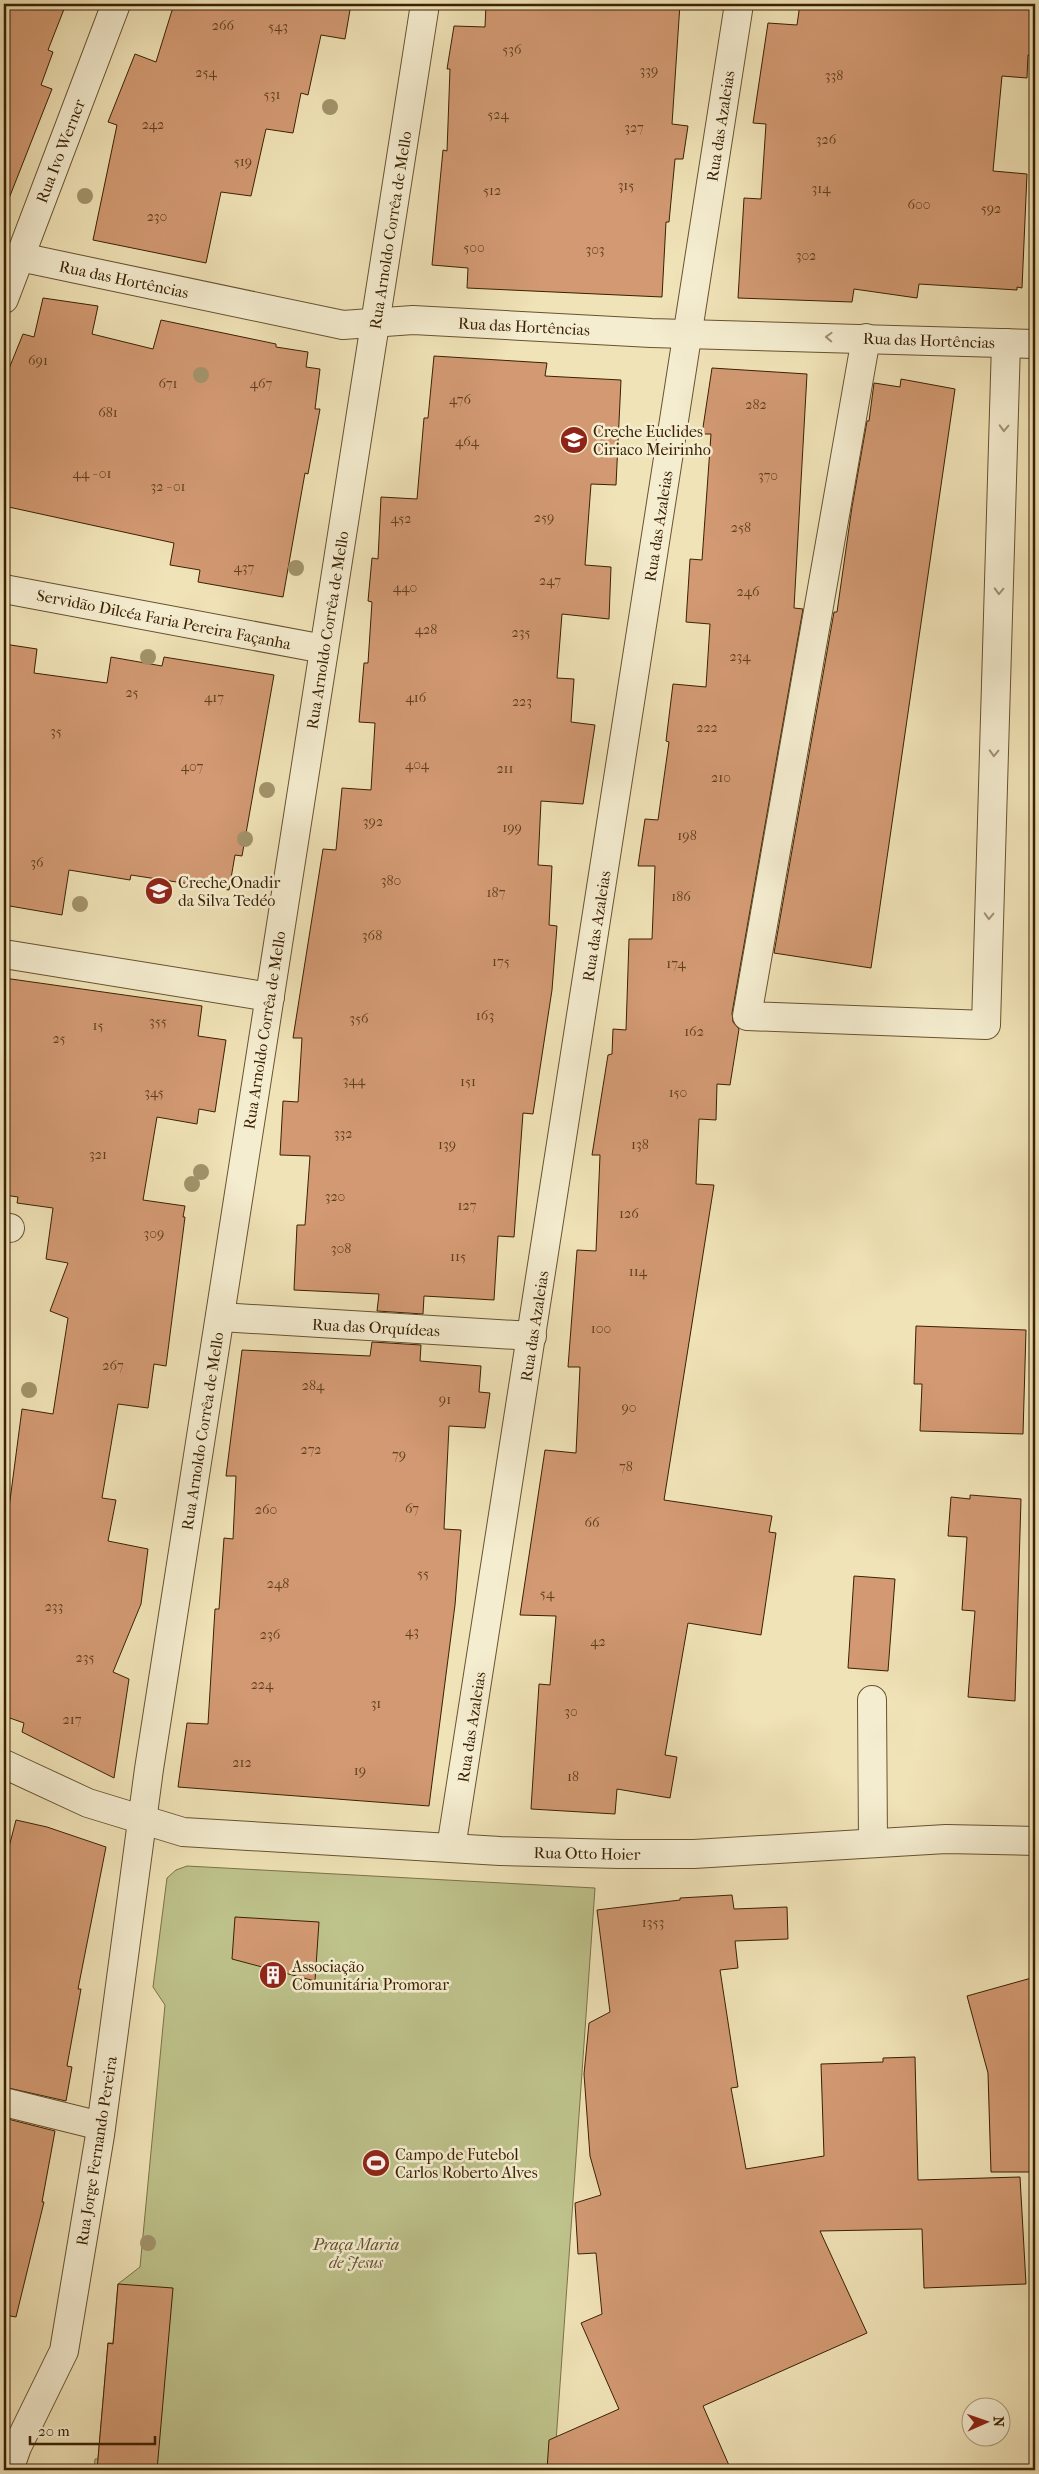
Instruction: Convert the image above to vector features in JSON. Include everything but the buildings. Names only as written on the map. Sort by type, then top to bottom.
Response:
[{"type":"street","name":"Rua Ivo Werner","points":[[4,299],[116,4]]},
{"type":"street","name":"Rua Arnoldo Corrêa de Mello","points":[[142,1820],[425,4]]},
{"type":"street","name":"Rua das Azaleias","points":[[452,1848],[739,4]]},
{"type":"street","name":"Rua das Hortências","points":[[20,257],[343,325],[413,320],[687,334],[1035,344]]},
{"type":"street","points":[[866,338],[747,1016],[986,1025],[1006,343]]},
{"type":"street","name":"Servidão Dilcéa Faria Pereira Façanha","points":[[4,589],[324,649]]},
{"type":"street","points":[[4,954],[270,997]]},
{"type":"street","name":"Rua das Orquídeas","points":[[220,1317],[532,1336]]},
{"type":"street","points":[[872,1700],[873,1843]]},
{"type":"street","name":"Rua Otto Hoier","points":[[4,1764],[88,1803],[183,1832],[452,1848],[619,1854],[694,1854],[946,1839],[1035,1841]]},
{"type":"street","name":"Rua Jorge Fernando Pereira","points":[[9,2470],[17,2447],[64,2350],[101,2126],[142,1820]]},
{"type":"street","points":[[4,2102],[101,2126]]},
{"type":"green space","name":"Praça Maria de Jesus","points":[[187,1866],[595,1888],[554,2470],[94,2470],[95,2459],[98,2459],[108,2343],[113,2343],[118,2284],[140,2267],[165,2005],[153,1987],[167,1878],[176,1870]]},
{"type":"place","name":"Creche Euclides Ciriaco Meirinho","points":[[574,440]]},
{"type":"place","name":"Creche Onadir da Silva Tedéo","points":[[159,891]]},
{"type":"place","name":"Associação Comunitária Promorar","points":[[273,1975]]},
{"type":"place","name":"Campo de Futebol Carlos Roberto Alves","points":[[376,2163]]}]
